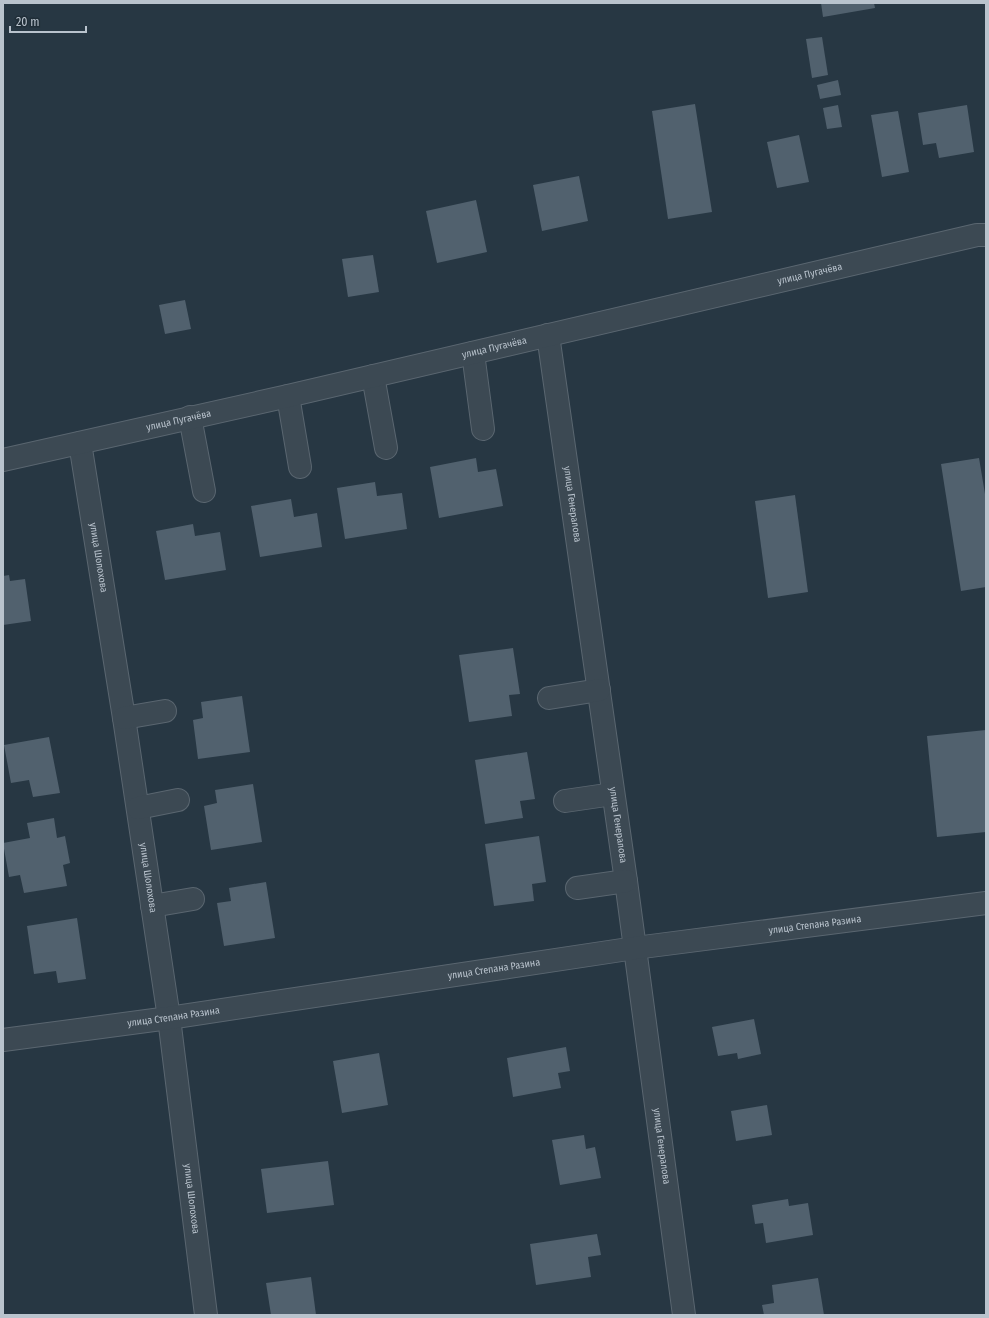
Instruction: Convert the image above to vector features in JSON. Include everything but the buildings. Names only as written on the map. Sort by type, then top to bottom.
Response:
[{"type":"street","name":"улица Пугачёва","points":[[3,460],[288,396],[969,237],[986,235]]},
{"type":"street","name":"улица Генералова","points":[[548,335],[626,881],[684,1315]]},
{"type":"street","points":[[472,353],[483,429]]},
{"type":"street","points":[[373,376],[386,448]]},
{"type":"street","points":[[288,396],[300,467]]},
{"type":"street","points":[[190,417],[204,491]]},
{"type":"street","name":"улица Шолохова","points":[[80,443],[138,808],[169,1018],[206,1315]]},
{"type":"street","points":[[549,698],[599,690]]},
{"type":"street","points":[[124,718],[165,711]]},
{"type":"street","points":[[565,801],[613,794]]},
{"type":"street","points":[[138,808],[178,800]]},
{"type":"street","points":[[577,888],[626,881]]},
{"type":"street","points":[[152,906],[193,899]]},
{"type":"street","name":"улица Степана Разина","points":[[3,1040],[169,1018],[635,948],[986,903]]}]
